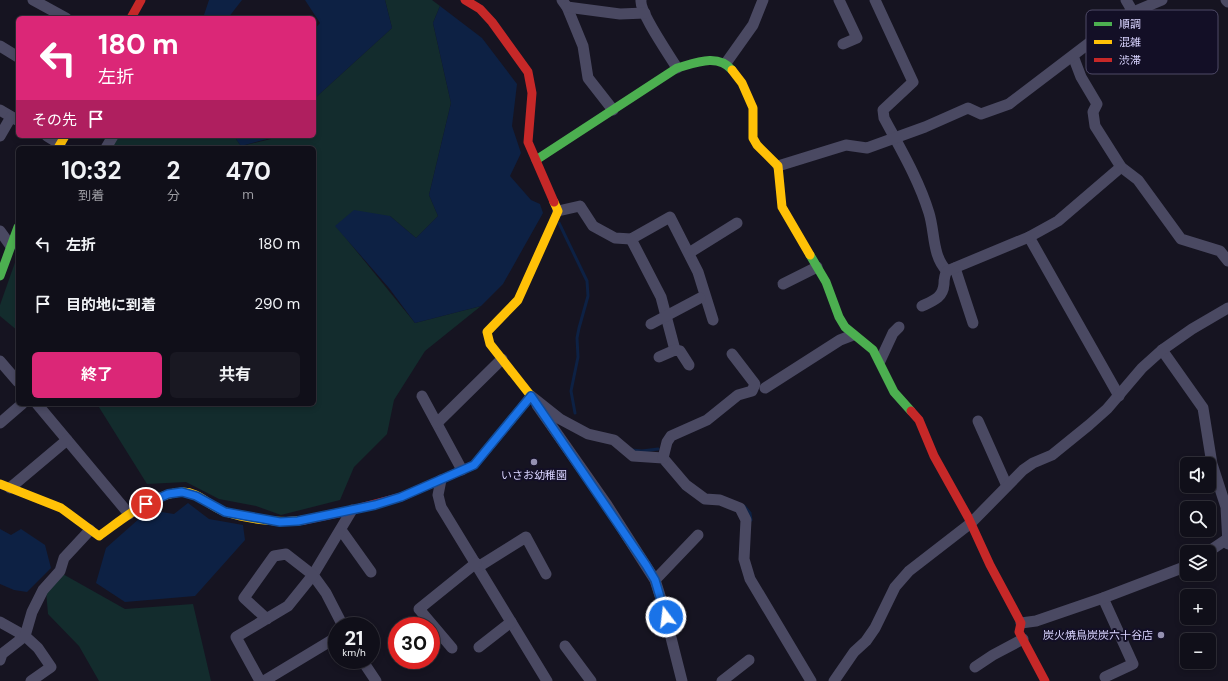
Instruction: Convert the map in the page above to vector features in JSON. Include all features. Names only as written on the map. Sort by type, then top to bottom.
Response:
[{"type":"street","points":[[33,0],[62,16]]},
{"type":"street","points":[[132,16],[141,0]]},
{"type":"street","points":[[465,0],[480,9],[492,22],[528,72],[532,93],[528,142],[558,211],[518,300],[513,308],[488,329],[487,334],[490,344],[531,396],[607,505],[655,580],[682,681]]},
{"type":"street","points":[[641,0],[645,13],[664,49],[678,68]]},
{"type":"street","points":[[726,63],[753,25],[762,0]]},
{"type":"street","points":[[839,0],[857,38],[843,44]]},
{"type":"street","points":[[875,0],[913,82],[883,110],[884,118],[915,179],[929,214],[933,240],[951,270],[973,323]]},
{"type":"street","points":[[1126,0],[1132,10]]},
{"type":"street","points":[[1138,10],[1162,0]]},
{"type":"street","points":[[565,3],[583,46],[588,78],[613,110]]},
{"type":"street","points":[[565,3],[620,14],[645,13]]},
{"type":"street","points":[[778,166],[846,145],[867,148],[925,127],[968,108],[981,114],[1009,104],[1086,44]]},
{"type":"street","points":[[0,46],[16,56]]},
{"type":"street","points":[[1072,56],[1081,77],[1097,104],[1093,112],[1095,126],[1121,167],[1138,180],[1181,239],[1220,251],[1228,260]]},
{"type":"street","points":[[536,160],[678,68],[700,61],[714,60],[726,63],[742,84],[753,108],[753,138],[757,145],[778,166],[782,207],[826,282],[839,317],[853,334],[873,350],[880,361],[894,392],[919,420],[934,456],[971,523],[1011,607],[1021,623],[1019,632],[1022,639],[1046,681]]},
{"type":"street","points":[[0,110],[15,118],[0,136]]},
{"type":"street","points":[[51,138],[61,143]]},
{"type":"street","points":[[922,306],[939,298],[944,291],[944,275],[951,270],[1029,236],[1058,221],[1121,167]]},
{"type":"street","points":[[558,211],[580,206],[593,226],[615,238],[631,239],[670,217],[698,272],[713,320]]},
{"type":"street","points":[[689,253],[737,222]]},
{"type":"street","points":[[0,231],[10,245]]},
{"type":"street","points":[[0,276],[16,231]]},
{"type":"street","points":[[1029,236],[1119,396]]},
{"type":"street","points":[[631,239],[661,298],[675,350]]},
{"type":"street","points":[[783,284],[817,267]]},
{"type":"street","points":[[651,324],[700,298]]},
{"type":"street","points":[[834,681],[854,652],[866,641],[875,628],[901,580],[910,571],[971,523],[1023,470],[1033,463],[1052,455],[1089,425],[1119,396],[1142,368],[1162,350],[1192,329],[1228,308]]},
{"type":"street","points":[[880,361],[892,333],[899,328]]},
{"type":"street","points":[[765,388],[840,340],[853,334]]},
{"type":"street","points":[[659,357],[675,350],[680,351],[689,365]]},
{"type":"street","points":[[1162,350],[1203,408],[1212,464],[1226,507],[1227,541],[1216,547]]},
{"type":"street","points":[[663,458],[667,442],[671,436],[707,420],[738,395],[752,391],[755,384],[732,354]]},
{"type":"street","points":[[437,423],[502,359]]},
{"type":"street","points":[[0,361],[16,380]]},
{"type":"street","points":[[422,396],[462,470]]},
{"type":"street","points":[[531,396],[560,419],[588,434],[614,440],[633,456],[663,458],[686,485],[705,499],[720,500],[740,508],[746,520],[744,559],[750,579],[811,681]]},
{"type":"street","points":[[5,486],[61,508],[99,536],[146,504],[168,494],[182,492],[196,496],[225,512],[280,522],[298,521],[352,510],[401,497],[474,465],[531,396]]},
{"type":"street","points":[[0,424],[20,406]]},
{"type":"street","points":[[38,406],[130,514]]},
{"type":"street","points":[[978,421],[1007,486]]},
{"type":"street","points":[[5,486],[67,440]]},
{"type":"street","points":[[441,480],[438,495],[441,507],[546,681]]},
{"type":"street","points":[[260,681],[236,638],[288,606],[313,576],[352,510]]},
{"type":"street","points":[[0,660],[2,654],[25,636],[32,612],[43,590],[60,571],[64,558],[90,530]]},
{"type":"street","points":[[340,530],[371,572]]},
{"type":"street","points":[[655,580],[698,535]]},
{"type":"street","points":[[452,648],[419,609],[477,565],[526,536],[546,574]]},
{"type":"street","points":[[266,619],[244,598],[274,556],[286,554],[313,576],[326,594],[338,617]]},
{"type":"street","points":[[1021,623],[1036,621],[1103,598],[1180,569]]},
{"type":"street","points":[[1103,598],[1132,664],[1105,677]]},
{"type":"street","points":[[0,622],[25,636],[38,648],[51,667],[31,681]]},
{"type":"street","points":[[478,647],[511,622]]},
{"type":"street","points":[[975,667],[1022,639]]},
{"type":"street","points":[[264,681],[328,642]]},
{"type":"street","points":[[565,646],[591,681]]},
{"type":"street","points":[[722,681],[749,660]]},
{"type":"street","points":[[368,669],[376,681]]},
{"type":"green space","points":[[385,0],[432,0],[440,6],[433,23],[451,103],[429,195],[438,216],[416,238],[390,216],[336,226],[415,323],[481,306],[425,351],[394,400],[387,434],[354,467],[340,500],[281,515],[256,506],[219,499],[186,482],[147,484],[98,406],[316,406],[316,146],[241,146],[272,138],[316,138],[316,97],[392,28]]},
{"type":"green space","points":[[117,138],[235,138],[241,146],[111,146]]},
{"type":"green space","points":[[16,260],[16,329],[0,316],[0,305]]},
{"type":"green space","points":[[61,573],[125,609],[193,604],[211,681],[99,681],[79,646],[48,614],[46,591]]},
{"type":"water","points":[[209,0],[242,0],[230,16],[204,16]]},
{"type":"water","points":[[305,0],[385,0],[392,28],[316,97],[316,28],[320,23]]},
{"type":"water","points":[[440,6],[482,38],[517,84],[512,126],[521,153],[510,176],[531,200],[540,204],[543,213],[503,284],[481,306],[415,323],[389,288],[335,226],[354,210],[390,216],[416,238],[438,216],[429,195],[451,103],[433,23]]},
{"type":"water","points":[[235,138],[271,138],[241,146]]},
{"type":"water","points":[[188,503],[209,519],[243,525],[245,540],[195,596],[125,602],[96,583],[106,548],[149,510],[174,514]]},
{"type":"water","points":[[0,529],[11,535],[21,529],[45,545],[51,568],[27,592],[14,590],[0,584]]},
{"type":"waterway","points":[[559,223],[587,281],[588,296],[577,338],[578,357],[571,391],[575,413]]},
{"type":"waterway","points":[[632,450],[642,451],[658,449]]},
{"type":"waterway","points":[[744,506],[750,513],[751,520]]},
{"type":"traffic: fast","points":[[536,160],[677,68],[699,62],[713,61],[720,62],[732,70]]},
{"type":"traffic: fast","points":[[0,276],[16,232]]},
{"type":"traffic: fast","points":[[810,255],[826,282],[839,317],[845,327],[873,350],[894,392],[911,411]]},
{"type":"traffic: slow","points":[[732,70],[742,83],[753,108],[753,138],[757,145],[778,166],[782,207],[810,255]]},
{"type":"traffic: slow","points":[[59,146],[64,138]]},
{"type":"traffic: slow","points":[[508,424],[531,396],[490,344],[487,332],[518,300],[558,211],[554,202]]},
{"type":"traffic: slow","points":[[0,484],[61,508],[99,536],[148,502],[159,497],[182,492],[194,494],[220,510],[235,515],[276,521],[304,520]]},
{"type":"traffic: jam","points":[[132,16],[141,0]]},
{"type":"traffic: jam","points":[[465,0],[480,9],[492,22],[528,72],[532,93],[528,142],[554,202]]},
{"type":"traffic: jam","points":[[911,411],[919,420],[934,456],[968,517],[990,565],[1021,623],[1019,632],[1045,681]]},
{"type":"traffic: jam","points":[[304,520],[352,510],[401,497],[474,465],[508,424]]},
{"type":"place","name":"いさお幼稚園","points":[[534,462]]},
{"type":"place","name":"炭火焼鳥炭炭六十谷店","points":[[1161,635]]},
{"type":"route","points":[[146,504],[168,494],[182,492],[196,496],[225,512],[280,522],[298,521],[375,505],[401,497],[474,465],[531,396],[607,505],[646,565],[655,580],[666,617]]}]
